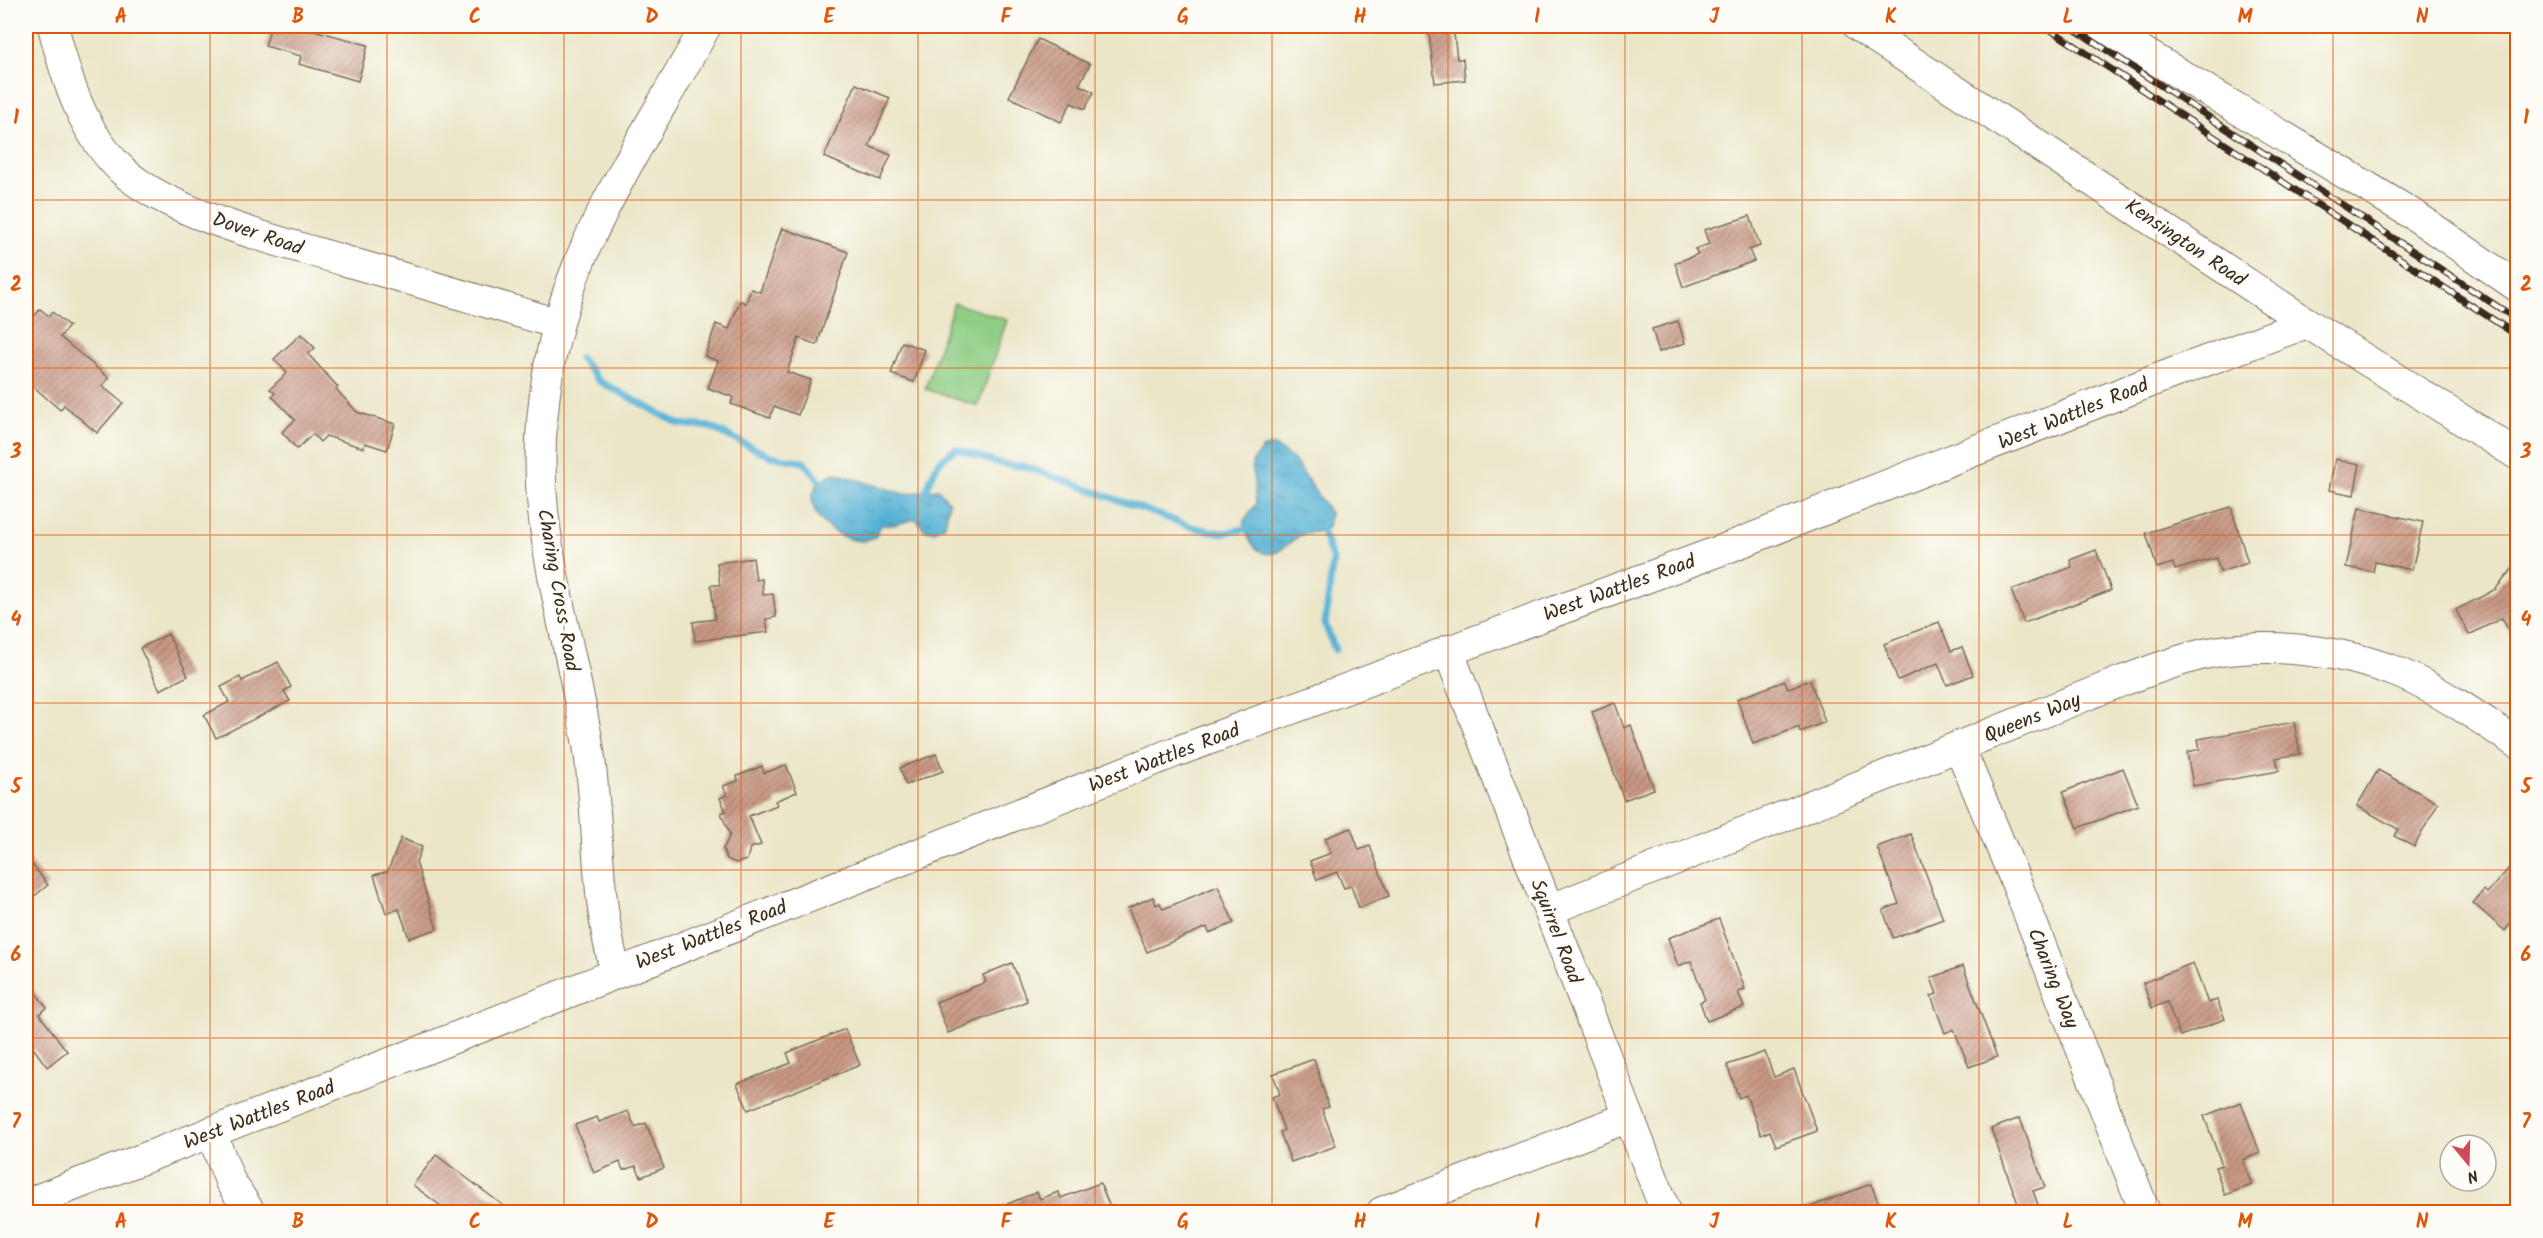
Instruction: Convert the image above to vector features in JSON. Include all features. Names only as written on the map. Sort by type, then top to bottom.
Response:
[{"type":"street","name":"Dover Road","points":[[53,26],[71,88],[86,122],[104,150],[123,171],[142,185],[195,210],[262,236],[558,324]]},
{"type":"street","name":"Charing Cross Road","points":[[616,972],[606,939],[589,749],[548,547],[541,464],[544,411],[558,324],[592,234],[706,26]]},
{"type":"street","name":"Kensington Road","points":[[1858,26],[2307,323],[2517,455]]},
{"type":"street","points":[[2100,26],[2414,215],[2517,286]]},
{"type":"street","name":"West Wattles Road","points":[[26,1204],[1164,756],[1726,548],[2307,323]]},
{"type":"street","name":"Queens Way","points":[[1549,910],[2122,681],[2188,658],[2219,652],[2272,649],[2369,662],[2401,674],[2445,697],[2517,744]]},
{"type":"street","name":"Squirrel Road","points":[[1448,650],[1666,1212]]},
{"type":"street","name":"Charing Way","points":[[1959,746],[2018,887],[2145,1212]]},
{"type":"street","points":[[1382,1212],[1629,1117]]},
{"type":"street","points":[[211,1132],[231,1182],[250,1212]]},
{"type":"green space","points":[[954,303],[1007,320],[978,406],[925,389]]},
{"type":"water","points":[[1273,445],[1294,460],[1330,513],[1328,527],[1301,535],[1277,552],[1270,554],[1254,546],[1247,534],[1244,521],[1256,504],[1252,463],[1262,449]]},
{"type":"water","points":[[834,473],[905,494],[938,489],[949,502],[945,525],[934,531],[925,530],[916,519],[894,525],[881,525],[875,537],[862,541],[836,532],[817,514],[813,503],[813,492],[820,482]]},
{"type":"building","points":[[271,26],[299,26],[368,45],[358,81],[299,64],[301,56],[265,46]]},
{"type":"building","points":[[1428,26],[1453,26],[1457,59],[1463,59],[1465,80],[1435,83]]},
{"type":"building","points":[[1038,39],[1090,64],[1079,85],[1094,92],[1085,109],[1071,103],[1061,122],[1009,97]]},
{"type":"building","points":[[856,84],[890,98],[869,146],[891,155],[880,180],[824,157]]},
{"type":"building","points":[[1750,216],[1760,246],[1749,250],[1754,261],[1683,287],[1675,263],[1698,254],[1695,249],[1709,244],[1704,230]]},
{"type":"building","points":[[782,228],[848,252],[817,345],[799,338],[787,372],[811,380],[798,415],[774,406],[770,418],[731,404],[733,397],[708,388],[718,361],[705,356],[716,324],[729,329],[740,301],[746,303],[751,289],[760,292]]},
{"type":"building","points":[[40,309],[49,316],[52,312],[69,326],[60,337],[109,378],[102,386],[123,403],[97,433],[64,405],[60,410],[26,380],[26,327]]},
{"type":"building","points":[[1678,321],[1685,343],[1659,352],[1652,329]]},
{"type":"building","points":[[301,334],[315,348],[308,354],[357,412],[395,424],[387,450],[365,443],[364,448],[326,436],[320,442],[313,434],[297,449],[282,432],[295,420],[272,396],[275,393],[270,389],[287,373],[274,359]]},
{"type":"building","points":[[902,342],[925,350],[914,382],[891,374]]},
{"type":"building","points":[[2335,459],[2360,464],[2354,495],[2329,490]]},
{"type":"building","points":[[2231,507],[2248,563],[2220,572],[2216,558],[2175,570],[2173,563],[2157,568],[2146,533]]},
{"type":"building","points":[[2359,508],[2423,522],[2412,570],[2375,562],[2373,572],[2346,567]]},
{"type":"building","points":[[2096,550],[2111,590],[2024,623],[2011,590],[2072,567],[2070,560]]},
{"type":"building","points":[[753,558],[756,580],[762,579],[763,595],[773,594],[776,617],[766,619],[768,632],[695,641],[693,622],[715,619],[711,585],[720,585],[717,563]]},
{"type":"building","points":[[2517,563],[2517,646],[2502,618],[2469,635],[2456,610],[2496,589]]},
{"type":"building","points":[[1939,622],[1951,651],[1962,647],[1973,675],[1947,685],[1938,663],[1898,680],[1884,644]]},
{"type":"building","points":[[168,634],[188,676],[160,690],[140,648]]},
{"type":"building","points":[[278,662],[291,687],[284,691],[290,701],[216,738],[204,715],[229,702],[221,687],[240,677],[242,681]]},
{"type":"building","points":[[1810,680],[1825,722],[1800,732],[1799,727],[1753,744],[1737,699],[1785,681],[1788,688]]},
{"type":"building","points":[[1615,703],[1624,728],[1631,725],[1654,789],[1624,800],[1592,712]]},
{"type":"building","points":[[2294,722],[2300,754],[2276,758],[2279,771],[2193,786],[2187,752],[2200,749],[2198,739]]},
{"type":"building","points":[[936,754],[943,771],[906,785],[900,768]]},
{"type":"building","points":[[786,765],[797,792],[775,801],[777,805],[749,816],[761,845],[750,848],[747,860],[736,863],[727,859],[723,849],[730,835],[721,813],[726,811],[720,798],[727,795],[723,786],[738,781],[737,776],[762,766],[764,773]]},
{"type":"building","points":[[2123,768],[2138,805],[2078,828],[2063,792]]},
{"type":"building","points":[[2378,770],[2438,803],[2414,847],[2394,836],[2398,829],[2357,806]]},
{"type":"building","points":[[1351,828],[1359,850],[1370,846],[1389,896],[1359,908],[1351,886],[1344,888],[1337,872],[1317,880],[1310,861],[1331,853],[1325,838]]},
{"type":"building","points":[[1911,834],[1943,919],[1893,938],[1883,910],[1899,904],[1877,847]]},
{"type":"building","points":[[401,838],[422,847],[416,862],[437,929],[409,938],[399,909],[386,913],[374,875],[388,871]]},
{"type":"building","points":[[26,856],[48,885],[26,903]]},
{"type":"building","points":[[2517,859],[2517,916],[2505,931],[2473,903],[2484,890],[2487,893]]},
{"type":"building","points":[[1218,886],[1234,923],[1209,933],[1207,927],[1147,952],[1128,908],[1153,897],[1156,905],[1160,903],[1163,909]]},
{"type":"building","points":[[1719,919],[1745,989],[1738,992],[1744,1007],[1707,1021],[1700,1002],[1705,1000],[1691,961],[1678,966],[1668,938]]},
{"type":"building","points":[[1012,963],[1027,1001],[948,1033],[936,1002],[986,982],[983,975]]},
{"type":"building","points":[[2193,963],[2208,1003],[2217,1000],[2225,1019],[2180,1036],[2167,1002],[2152,1008],[2143,983]]},
{"type":"building","points":[[1963,966],[1997,1057],[1969,1067],[1954,1029],[1945,1033],[1931,996],[1937,994],[1931,978]]},
{"type":"building","points":[[26,979],[47,1008],[39,1014],[67,1051],[47,1067],[34,1049],[26,1056]]},
{"type":"building","points":[[845,1029],[860,1065],[748,1110],[737,1084],[791,1063],[787,1053]]},
{"type":"building","points":[[1765,1052],[1774,1077],[1794,1069],[1817,1131],[1776,1146],[1770,1131],[1761,1135],[1746,1095],[1739,1098],[1727,1065]]},
{"type":"building","points":[[1314,1059],[1329,1107],[1322,1109],[1336,1146],[1291,1162],[1280,1132],[1284,1130],[1272,1097],[1280,1094],[1273,1074]]},
{"type":"building","points":[[2241,1102],[2260,1153],[2243,1160],[2252,1185],[2225,1195],[2215,1167],[2222,1165],[2204,1116]]},
{"type":"building","points":[[628,1111],[635,1127],[646,1123],[664,1168],[641,1177],[636,1166],[623,1170],[620,1162],[594,1173],[575,1125],[597,1117],[599,1122]]},
{"type":"building","points":[[2020,1118],[2045,1187],[2033,1191],[2039,1207],[2025,1212],[2021,1212],[1991,1129]]},
{"type":"building","points":[[436,1155],[512,1212],[449,1212],[413,1185]]},
{"type":"building","points":[[1100,1183],[1112,1212],[988,1212],[1037,1192],[1040,1199],[1058,1192],[1061,1198]]},
{"type":"building","points":[[1871,1184],[1882,1212],[1799,1211]]},
{"type":"waterway","points":[[580,358],[599,381],[679,424],[710,427],[770,456],[804,462],[819,480]]},
{"type":"waterway","points":[[926,490],[938,463],[955,449],[997,463],[1024,466],[1195,528],[1223,533],[1245,529]]},
{"type":"waterway","points":[[1322,530],[1333,560],[1325,624],[1335,650]]},
{"type":"railway","points":[[2045,26],[2518,336]]},
{"type":"railway","points":[[2070,26],[2518,320]]}]
